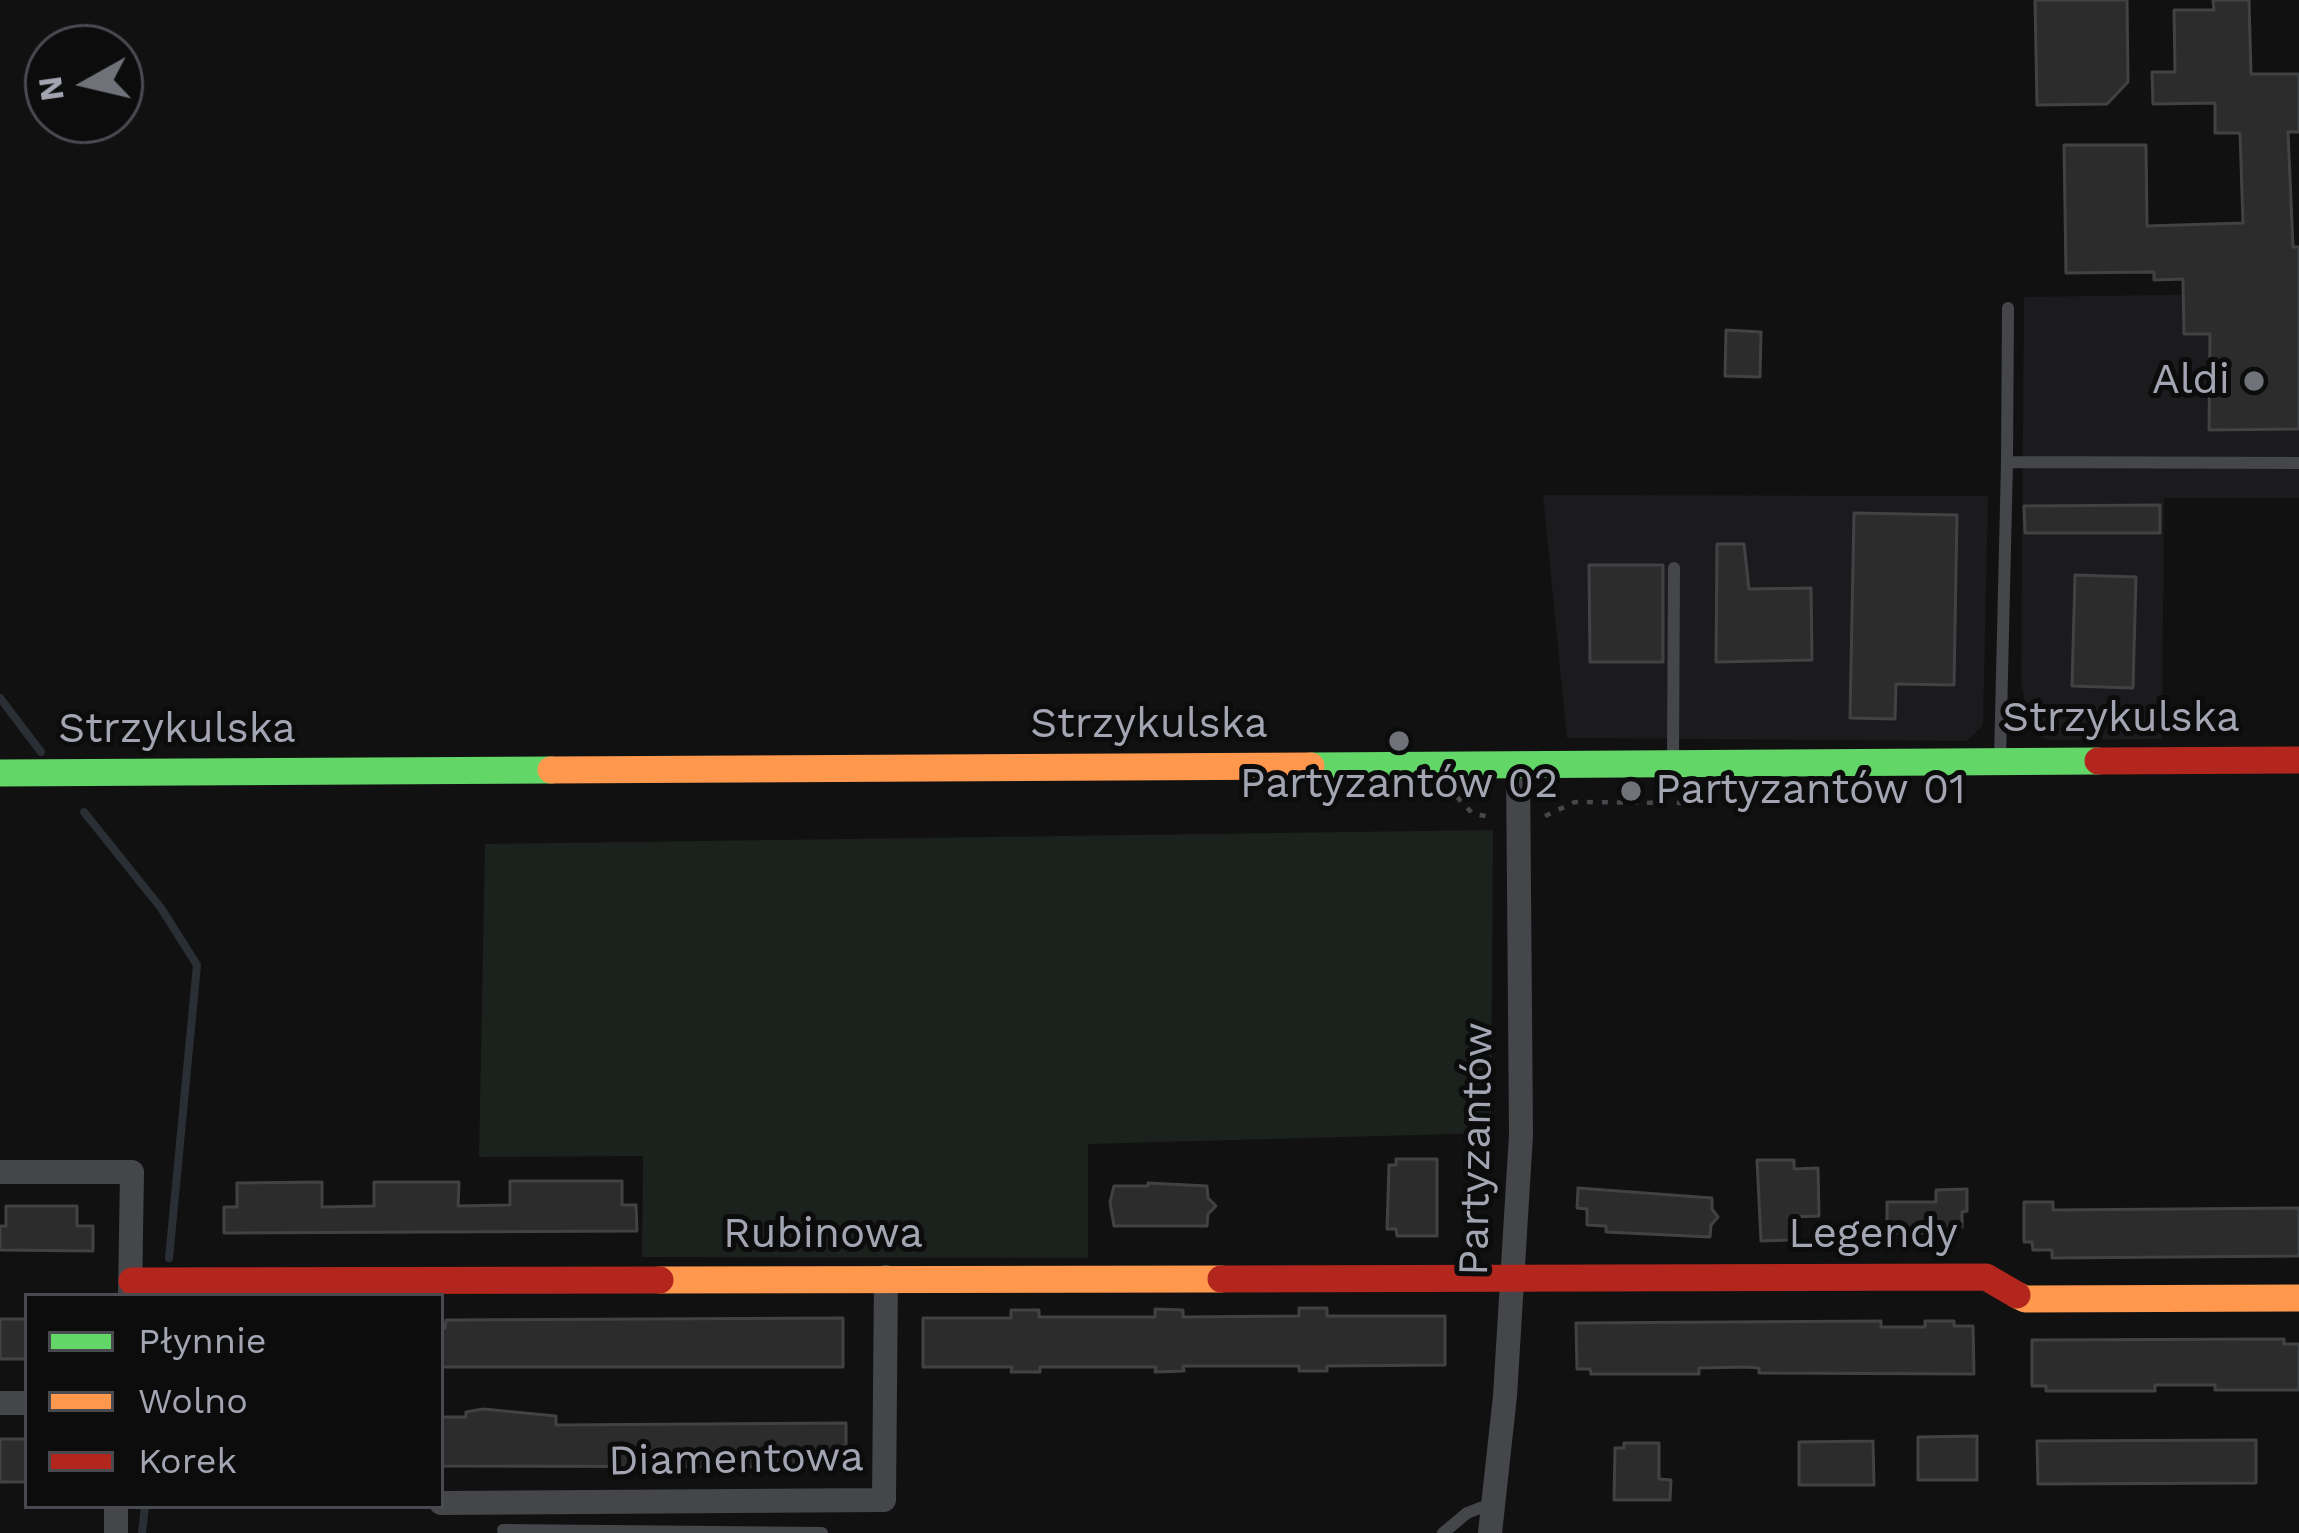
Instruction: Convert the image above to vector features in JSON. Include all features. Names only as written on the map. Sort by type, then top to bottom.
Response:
[{"type":"street","name":"Strzykulska","points":[[0,773],[2299,760]]},
{"type":"street","name":"Partyzantów","points":[[1490,1533],[1514,1278],[1520,1135],[1518,765]]},
{"type":"street","points":[[0,1172],[132,1172],[131,1288]]},
{"type":"street","name":"Rubinowa","points":[[131,1288],[886,1277],[1514,1278]]},
{"type":"street","name":"Diamentowa","points":[[444,1503],[884,1500],[886,1277]]},
{"type":"street","name":"Legendy","points":[[1514,1278],[1986,1277],[2025,1299],[2299,1298]]},
{"type":"lane","points":[[2000,761],[2008,308]]},
{"type":"lane","points":[[2007,462],[2299,463]]},
{"type":"lane","points":[[1673,764],[1674,568]]},
{"type":"lane","points":[[1443,1533],[1467,1514],[1494,1502]]},
{"type":"lane","points":[[503,1530],[822,1533]]},
{"type":"path","points":[[1447,785],[1473,814],[1505,817]]},
{"type":"path","points":[[1535,817],[1550,816],[1575,802],[1683,802],[1709,796]]},
{"type":"shaded area","points":[[2299,293],[2299,498],[2164,498],[2162,739],[2049,740],[2038,736],[2029,723],[2021,682],[2024,297]]},
{"type":"shaded area","points":[[1543,495],[1988,496],[1983,725],[1967,741],[1567,738]]},
{"type":"shaded area","points":[[1493,830],[1491,1133],[1088,1144],[1088,1258],[642,1257],[643,1156],[479,1157],[485,844]]},
{"type":"building","points":[[2035,0],[2127,0],[2128,82],[2107,104],[2037,105]]},
{"type":"building","points":[[2213,0],[2249,0],[2251,74],[2299,74],[2299,132],[2288,132],[2293,247],[2299,247],[2299,429],[2209,430],[2210,334],[2184,334],[2183,279],[2154,280],[2154,272],[2066,273],[2064,145],[2146,145],[2147,226],[2243,223],[2240,133],[2215,133],[2215,103],[2153,104],[2152,72],[2175,72],[2174,10],[2214,10]]},
{"type":"building","points":[[1726,330],[1761,332],[1760,377],[1725,376]]},
{"type":"building","points":[[2160,505],[2160,533],[2025,533],[2024,506]]},
{"type":"building","points":[[1854,513],[1957,515],[1954,685],[1896,684],[1895,719],[1850,718]]},
{"type":"building","points":[[1717,544],[1744,544],[1749,589],[1811,588],[1812,660],[1716,662]]},
{"type":"building","points":[[1589,565],[1663,565],[1663,662],[1590,662]]},
{"type":"building","points":[[2075,575],[2136,577],[2133,688],[2072,686]]},
{"type":"building","points":[[1396,1159],[1437,1159],[1437,1236],[1397,1236],[1396,1229],[1387,1229],[1389,1165],[1396,1165]]},
{"type":"building","points":[[1757,1160],[1794,1160],[1794,1169],[1818,1168],[1819,1216],[1789,1217],[1790,1240],[1761,1241]]},
{"type":"building","points":[[510,1181],[622,1181],[622,1205],[636,1205],[637,1231],[224,1233],[224,1207],[237,1207],[237,1183],[322,1182],[322,1207],[374,1206],[374,1182],[459,1182],[458,1206],[510,1205]]},
{"type":"building","points":[[1114,1186],[1207,1186],[1208,1198],[1216,1206],[1208,1214],[1207,1226],[1114,1226],[1110,1202]]},
{"type":"building","points":[[1578,1188],[1712,1198],[1718,1217],[1710,1237],[1606,1232],[1606,1226],[1587,1225],[1587,1209],[1577,1208]]},
{"type":"building","points":[[1967,1189],[1962,1227],[1948,1227],[1948,1233],[1887,1233],[1887,1202],[1936,1202],[1936,1190]]},
{"type":"building","points":[[2024,1202],[2053,1202],[2053,1210],[2299,1208],[2299,1256],[2052,1258],[2052,1250],[2033,1250],[2032,1242],[2024,1242]]},
{"type":"building","points":[[6,1206],[77,1206],[77,1226],[93,1226],[93,1251],[0,1250]]},
{"type":"building","points":[[1299,1308],[1327,1308],[1327,1316],[1445,1316],[1445,1365],[1327,1366],[1327,1371],[1299,1371],[1299,1366],[1183,1366],[1184,1371],[1155,1372],[1156,1367],[1040,1367],[1040,1372],[1011,1372],[1012,1367],[923,1367],[923,1318],[1011,1318],[1011,1310],[1039,1310],[1039,1317],[1155,1317],[1155,1309],[1183,1310],[1183,1317],[1299,1316]]},
{"type":"building","points":[[843,1318],[843,1367],[444,1367],[446,1320]]},
{"type":"building","points":[[0,1319],[24,1319],[24,1359],[0,1359]]},
{"type":"building","points":[[1881,1321],[1881,1327],[1925,1327],[1925,1321],[1973,1326],[1974,1374],[1759,1373],[1759,1368],[1745,1367],[1699,1368],[1699,1374],[1591,1374],[1590,1369],[1577,1369],[1576,1323]]},
{"type":"building","points":[[2284,1339],[2284,1344],[2299,1344],[2299,1390],[2155,1385],[2155,1391],[2046,1391],[2046,1386],[2032,1386],[2032,1340]]},
{"type":"building","points":[[483,1409],[556,1416],[556,1425],[846,1423],[846,1467],[444,1466],[444,1417],[466,1417],[466,1412]]},
{"type":"building","points":[[1977,1436],[1977,1480],[1918,1480],[1918,1437]]},
{"type":"building","points":[[0,1439],[24,1439],[24,1482],[0,1482]]},
{"type":"building","points":[[2256,1440],[2256,1483],[2038,1484],[2037,1441]]},
{"type":"building","points":[[1873,1441],[1874,1485],[1799,1485],[1799,1442]]},
{"type":"building","points":[[1624,1443],[1659,1443],[1659,1479],[1671,1480],[1670,1500],[1614,1500],[1615,1448],[1624,1448]]},
{"type":"waterway","points":[[0,698],[41,752]]},
{"type":"waterway","points":[[84,812],[161,908],[197,965],[169,1258]]},
{"type":"waterway","points":[[142,1533],[145,1509]]},
{"type":"traffic: fast","points":[[1311,766],[2098,761]]},
{"type":"traffic: fast","points":[[0,773],[551,770]]},
{"type":"traffic: slow","points":[[551,770],[1311,766]]},
{"type":"traffic: slow","points":[[660,1280],[1221,1279]]},
{"type":"traffic: slow","points":[[2017,1295],[2025,1299],[2299,1298]]},
{"type":"traffic: jam","points":[[2098,761],[2299,760]]},
{"type":"traffic: jam","points":[[1221,1279],[1986,1277],[2017,1295]]},
{"type":"traffic: jam","points":[[132,1281],[660,1280]]},
{"type":"place","name":"Aldi","points":[[2254,381]]},
{"type":"place","name":"Partyzantów 02","points":[[1399,741]]},
{"type":"place","name":"Partyzantów 01","points":[[1631,791]]}]
